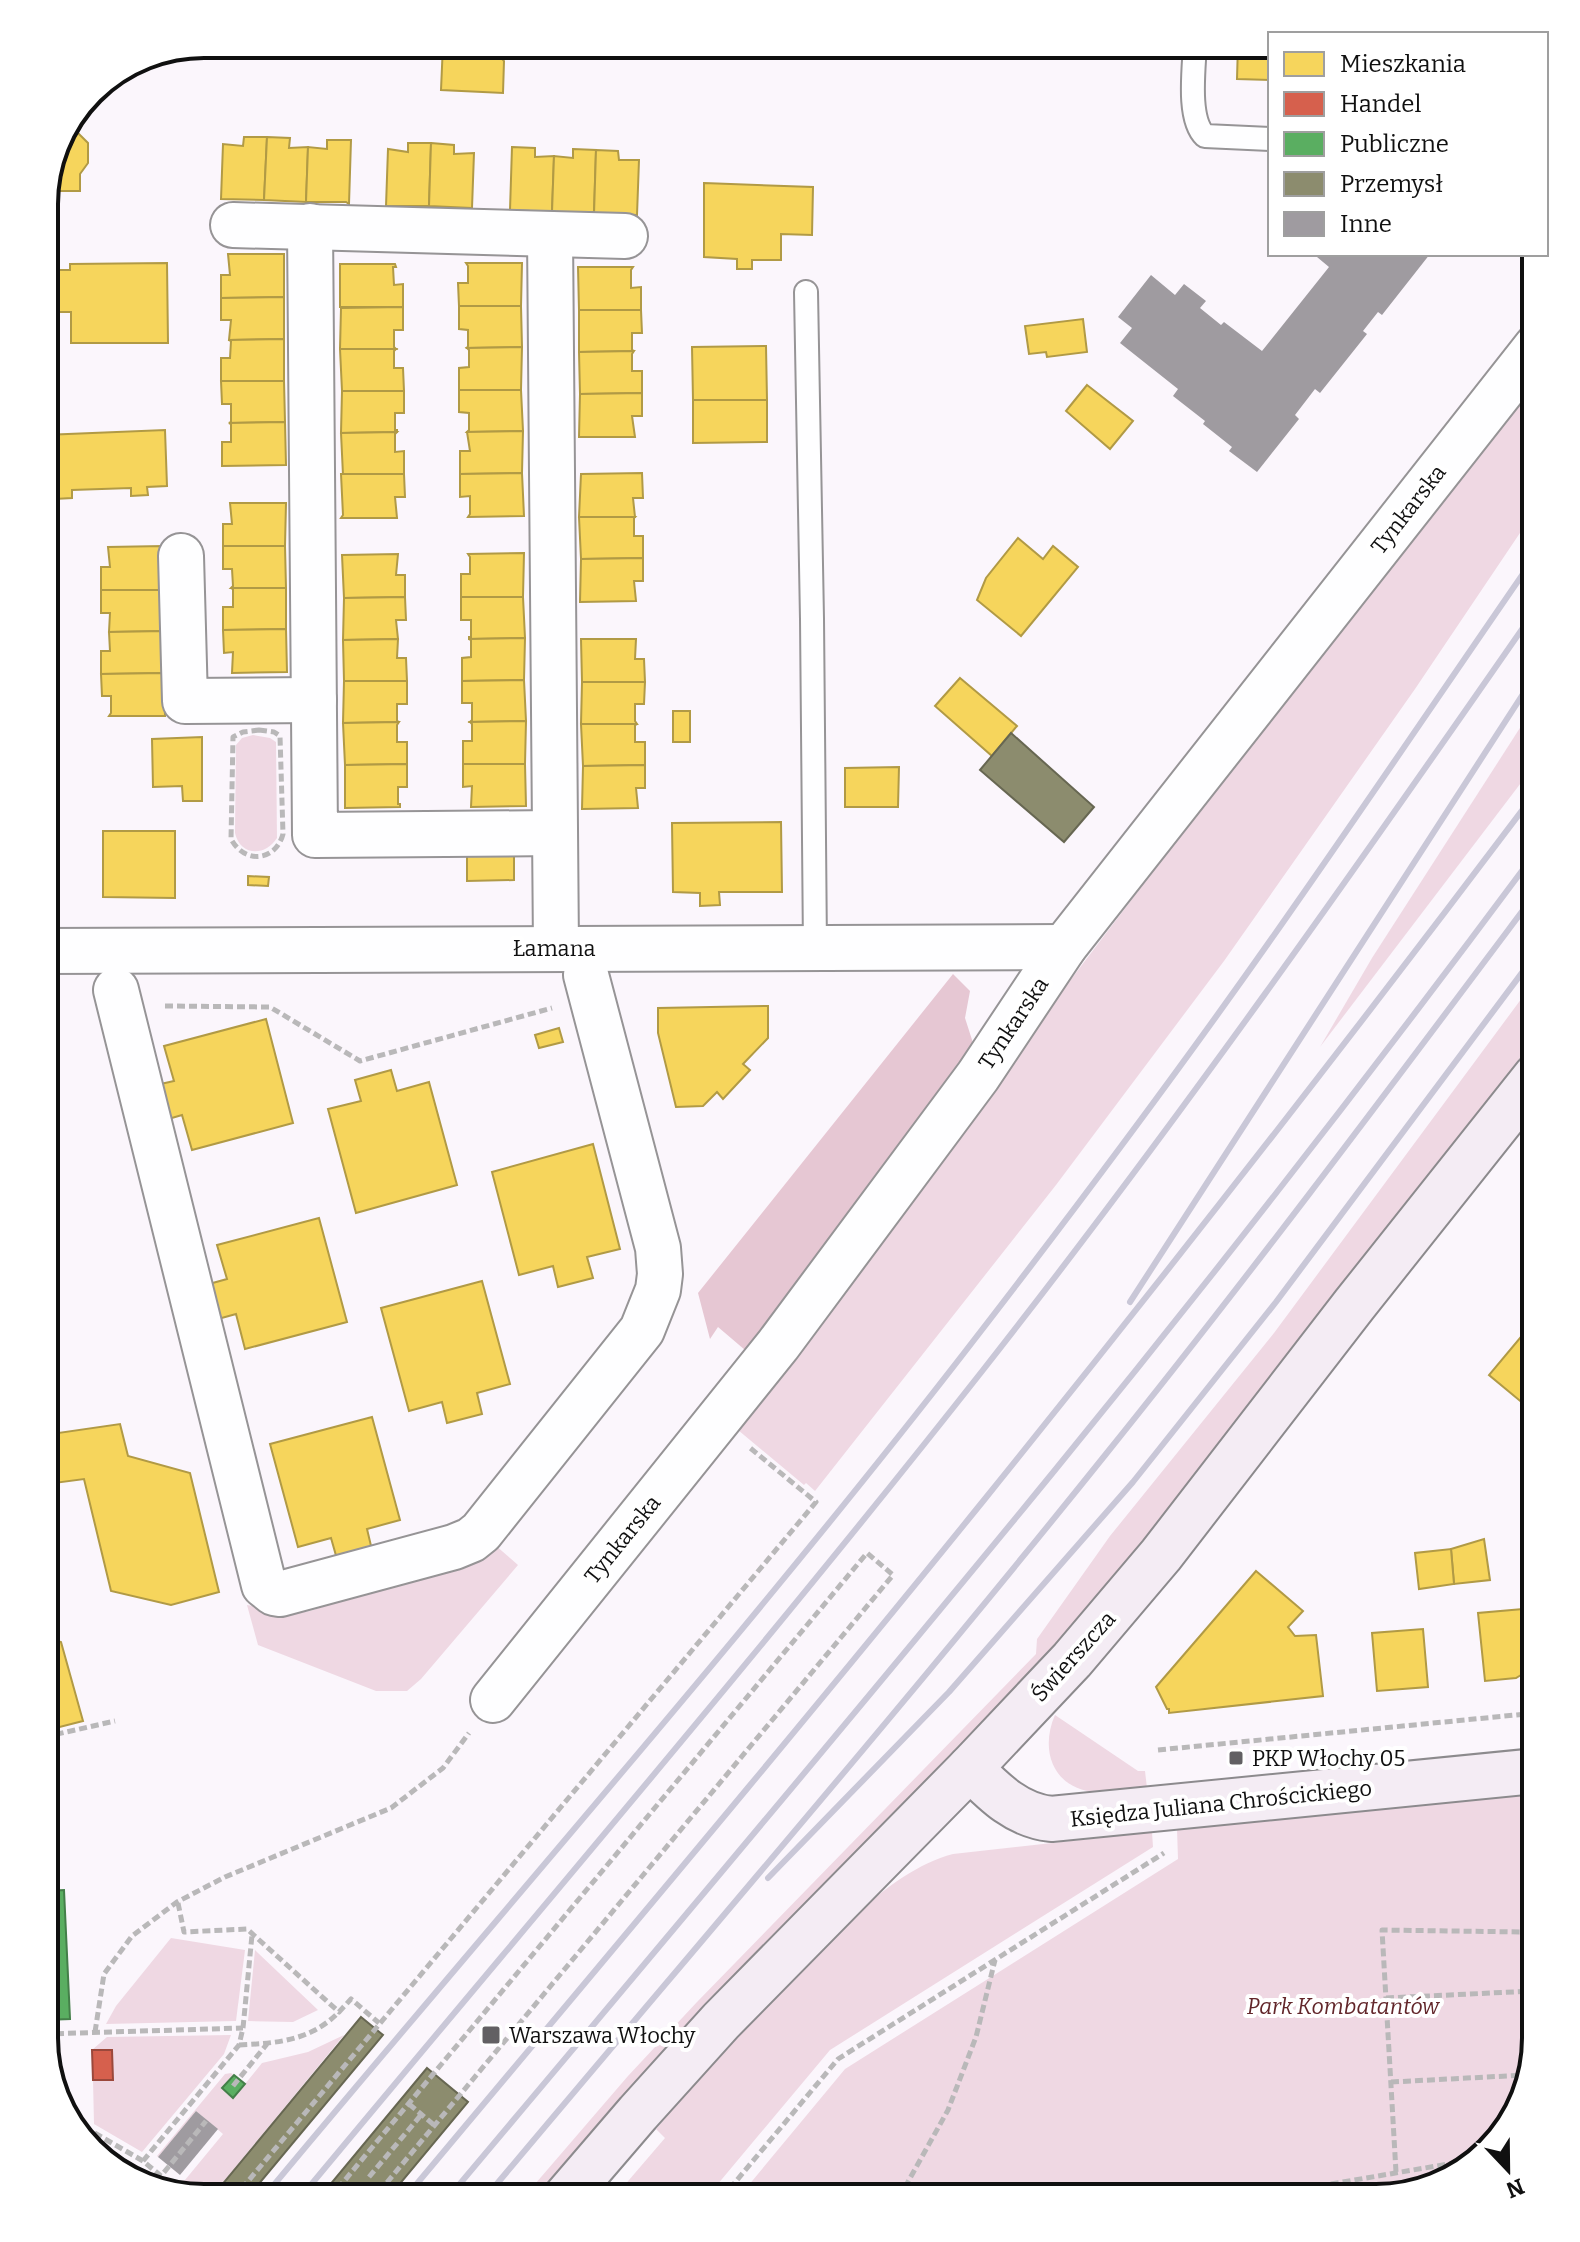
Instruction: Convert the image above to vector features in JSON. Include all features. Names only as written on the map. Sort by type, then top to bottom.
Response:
[{"type":"street","points":[[233,225],[625,236]]},
{"type":"street","points":[[310,226],[315,835],[555,833]]},
{"type":"street","points":[[114,982],[264,1585],[280,1594],[471,1540],[512,1494],[642,1330],[658,1290],[660,1274],[658,1248],[579,967],[555,833],[550,234]]},
{"type":"street","name":"Tynkarska","points":[[493,1700],[778,1345],[978,1076],[1064,947],[1522,365]]},
{"type":"street","points":[[181,556],[185,701],[314,700]]},
{"type":"street","name":"Łamana","points":[[58,957],[114,982],[579,967],[815,948],[1064,947]]},
{"type":"street","name":"Świerszcza","points":[[577,2184],[721,2021],[1072,1660],[1161,1555],[1522,1094]]},
{"type":"street","name":"Księdza Juliana Chrościckiego","points":[[970,1768],[1011,1806],[1035,1818],[1051,1819],[1522,1772]]},
{"type":"lane","points":[[1195,58],[1194,109],[1198,130],[1205,136],[1268,139]]},
{"type":"lane","points":[[806,292],[815,948]]},
{"type":"path","points":[[259,730],[280,736],[281,843],[269,853],[257,857],[245,855],[231,839],[233,737],[259,730]]},
{"type":"path","points":[[114,982],[270,1007],[360,1061],[579,967]]},
{"type":"path","points":[[246,2184],[816,1502],[717,1421]]},
{"type":"path","points":[[342,2184],[867,1553],[893,1575],[386,2184]]},
{"type":"path","points":[[95,2032],[104,1974],[132,1936],[177,1902],[225,1877],[391,1808],[443,1768],[493,1700]]},
{"type":"path","points":[[1158,1750],[1522,1714]]},
{"type":"path","points":[[58,1734],[115,1721]]},
{"type":"path","points":[[734,2184],[838,2059],[1166,1852],[1165,1842]]},
{"type":"path","points":[[177,1902],[184,1932],[247,1929],[339,2012]]},
{"type":"path","points":[[1396,2172],[1382,1930],[1522,1932]]},
{"type":"path","points":[[143,2161],[239,2045],[252,1934]]},
{"type":"path","points":[[907,2184],[948,2110],[976,2037],[995,1960]]},
{"type":"path","points":[[1386,1998],[1522,1992]]},
{"type":"path","points":[[239,2045],[300,2037],[326,2025],[351,1999],[379,2023]]},
{"type":"path","points":[[58,2033],[243,2028]]},
{"type":"path","points":[[233,2086],[267,2043]]},
{"type":"path","points":[[1391,2082],[1517,2075]]},
{"type":"path","points":[[409,2104],[434,2125]]},
{"type":"path","points":[[369,2177],[421,2115]]},
{"type":"path","points":[[92,2132],[143,2161],[161,2176],[206,2121]]},
{"type":"path","points":[[1328,2184],[1450,2164]]},
{"type":"green space","points":[[1522,386],[1522,530],[1415,689],[1224,961],[1056,1185],[815,1491],[732,1425]]},
{"type":"green space","points":[[1522,725],[1522,781],[1320,1047],[1372,958]]},
{"type":"green space","points":[[253,735],[276,742],[277,838],[260,851],[247,850],[235,833],[236,745],[242,738]]},
{"type":"green space","points":[[1522,998],[1522,1064],[1141,1548],[977,1729],[656,2060],[546,2184],[535,2184],[697,2002],[1036,1654],[1037,1639],[1110,1536],[1274,1333]]},
{"type":"green space","points":[[487,1538],[518,1565],[421,1679],[407,1691],[376,1691],[258,1645],[247,1605],[285,1612],[319,1608],[339,1592]]},
{"type":"green space","points":[[1055,1715],[1138,1771],[1145,1771],[1147,1788],[1097,1792],[1070,1784],[1054,1766],[1050,1755],[1050,1729]]},
{"type":"green space","name":"Park Kombatantów","points":[[1522,1794],[1521,2057],[1511,2094],[1492,2127],[1489,2130],[1468,2130],[1468,2151],[1449,2164],[1432,2173],[1395,2183],[750,2184],[845,2069],[1178,1859],[1177,1829]]},
{"type":"green space","points":[[1152,1832],[1153,1847],[830,2050],[718,2184],[626,2184],[665,2138],[656,2129],[834,1935],[879,1894],[903,1877],[953,1854]]},
{"type":"green space","points":[[171,1938],[245,1950],[236,2021],[106,2024],[116,2006]]},
{"type":"green space","points":[[255,1950],[318,2010],[293,2022],[248,2021]]},
{"type":"green space","points":[[231,2035],[224,2054],[142,2152],[94,2124],[93,2080],[112,2079],[112,2050],[92,2050],[107,2037]]},
{"type":"green space","points":[[344,2035],[222,2184],[180,2182],[185,2180],[223,2134],[196,2111],[157,2156],[225,2074],[234,2075],[222,2088],[245,2084],[262,2063],[308,2052]]},
{"type":"shaded area","points":[[953,974],[970,991],[965,1018],[974,1046],[963,1066],[745,1350],[718,1327],[710,1339],[698,1293]]},
{"type":"building: Mieszkania","points":[[442,58],[501,58],[504,61],[503,93],[441,90]]},
{"type":"building: Mieszkania","points":[[1238,58],[1268,58],[1268,80],[1237,79]]},
{"type":"building: Mieszkania","points":[[78,133],[88,143],[88,163],[80,174],[80,191],[59,191],[69,148]]},
{"type":"building: Mieszkania","points":[[244,137],[267,137],[264,200],[221,199],[223,144],[243,146]]},
{"type":"building: Mieszkania","points":[[267,137],[290,138],[289,148],[308,147],[306,202],[264,200]]},
{"type":"building: Mieszkania","points":[[327,140],[351,140],[349,204],[306,202],[308,147],[327,149]]},
{"type":"building: Mieszkania","points":[[408,143],[431,143],[429,206],[386,206],[388,149],[408,152]]},
{"type":"building: Mieszkania","points":[[431,143],[454,145],[454,154],[474,153],[472,208],[429,206]]},
{"type":"building: Mieszkania","points":[[512,147],[535,148],[535,157],[554,156],[552,212],[510,210]]},
{"type":"building: Mieszkania","points":[[573,149],[596,150],[594,212],[552,212],[554,156],[573,158]]},
{"type":"building: Mieszkania","points":[[596,150],[618,151],[619,160],[639,160],[637,215],[594,214]]},
{"type":"building: Mieszkania","points":[[704,183],[813,187],[812,235],[781,234],[781,260],[752,260],[752,269],[737,269],[737,259],[704,257]]},
{"type":"building: Mieszkania","points":[[228,254],[284,254],[284,297],[221,298],[221,275],[230,275]]},
{"type":"building: Mieszkania","points":[[167,263],[168,343],[71,343],[71,312],[58,312],[58,270],[70,270],[70,264]]},
{"type":"building: Mieszkania","points":[[466,263],[522,263],[521,306],[459,306],[458,283],[468,283]]},
{"type":"building: Mieszkania","points":[[340,264],[395,264],[394,285],[403,284],[403,307],[340,307]]},
{"type":"building: Mieszkania","points":[[578,267],[633,267],[631,288],[641,287],[641,310],[579,310]]},
{"type":"building: Mieszkania","points":[[284,297],[284,339],[229,340],[231,320],[221,320],[221,298]]},
{"type":"building: Mieszkania","points":[[459,306],[521,306],[522,347],[467,348],[468,330],[459,329]]},
{"type":"building: Mieszkania","points":[[403,307],[403,330],[394,330],[396,349],[340,349],[341,308]]},
{"type":"building: Mieszkania","points":[[579,310],[641,310],[642,333],[632,333],[634,351],[579,352]]},
{"type":"building: Mieszkania","points":[[1083,319],[1087,352],[1047,357],[1046,352],[1029,354],[1025,326]]},
{"type":"building: Mieszkania","points":[[284,339],[284,381],[221,381],[221,358],[230,358],[229,340]]},
{"type":"building: Mieszkania","points":[[766,346],[767,400],[693,400],[692,347]]},
{"type":"building: Mieszkania","points":[[522,347],[521,390],[459,390],[459,368],[469,367],[467,348]]},
{"type":"building: Mieszkania","points":[[340,349],[396,349],[394,368],[403,368],[404,391],[342,391]]},
{"type":"building: Mieszkania","points":[[634,351],[632,371],[642,371],[642,393],[580,394],[579,352]]},
{"type":"building: Mieszkania","points":[[221,381],[284,381],[285,422],[229,423],[231,404],[222,404]]},
{"type":"building: Mieszkania","points":[[1087,385],[1133,421],[1110,449],[1066,411]]},
{"type":"building: Mieszkania","points":[[459,390],[521,390],[523,431],[467,432],[469,413],[459,412]]},
{"type":"building: Mieszkania","points":[[342,391],[404,391],[404,413],[395,413],[397,432],[341,433]]},
{"type":"building: Mieszkania","points":[[642,393],[642,416],[632,416],[635,437],[579,437],[580,394]]},
{"type":"building: Mieszkania","points":[[693,400],[767,400],[767,442],[693,443]]},
{"type":"building: Mieszkania","points":[[285,422],[286,465],[222,466],[222,442],[231,442],[229,423]]},
{"type":"building: Mieszkania","points":[[165,430],[167,486],[147,487],[148,495],[131,496],[131,488],[72,490],[72,498],[58,499],[58,434]]},
{"type":"building: Mieszkania","points":[[523,431],[522,473],[460,474],[460,451],[470,451],[467,432]]},
{"type":"building: Mieszkania","points":[[397,432],[395,452],[404,451],[404,474],[343,475],[341,433]]},
{"type":"building: Mieszkania","points":[[522,473],[524,516],[468,517],[470,496],[460,497],[460,474]]},
{"type":"building: Mieszkania","points":[[642,473],[643,498],[633,498],[635,517],[579,517],[581,474]]},
{"type":"building: Mieszkania","points":[[341,474],[404,474],[405,497],[395,497],[397,518],[341,518]]},
{"type":"building: Mieszkania","points":[[230,503],[286,503],[285,546],[223,546],[223,524],[232,524]]},
{"type":"building: Mieszkania","points":[[579,517],[635,517],[634,536],[643,536],[643,558],[581,559]]},
{"type":"building: Mieszkania","points":[[1018,538],[1043,559],[1053,546],[1078,567],[1021,636],[977,600],[986,578]]},
{"type":"building: Mieszkania","points":[[163,546],[163,590],[101,590],[101,567],[110,567],[108,547]]},
{"type":"building: Mieszkania","points":[[223,546],[285,546],[286,588],[231,588],[232,569],[223,569]]},
{"type":"building: Mieszkania","points":[[524,553],[523,597],[461,597],[461,574],[470,574],[468,554]]},
{"type":"building: Mieszkania","points":[[398,554],[396,575],[405,575],[405,597],[344,598],[342,555]]},
{"type":"building: Mieszkania","points":[[643,558],[643,581],[634,581],[636,601],[580,602],[581,559]]},
{"type":"building: Mieszkania","points":[[231,588],[286,588],[286,629],[223,630],[223,607],[233,607]]},
{"type":"building: Mieszkania","points":[[101,590],[163,590],[165,631],[109,632],[110,613],[101,613]]},
{"type":"building: Mieszkania","points":[[405,597],[406,620],[396,620],[398,639],[343,640],[344,598]]},
{"type":"building: Mieszkania","points":[[461,597],[523,597],[525,638],[469,639],[471,620],[461,620]]},
{"type":"building: Mieszkania","points":[[286,629],[287,672],[232,673],[233,652],[224,653],[223,630]]},
{"type":"building: Mieszkania","points":[[165,631],[164,673],[101,674],[101,651],[110,651],[109,632]]},
{"type":"building: Mieszkania","points":[[525,638],[524,680],[462,681],[462,658],[471,657],[469,639]]},
{"type":"building: Mieszkania","points":[[398,639],[397,658],[406,658],[407,681],[344,681],[343,640]]},
{"type":"building: Mieszkania","points":[[581,639],[636,639],[635,659],[644,659],[645,682],[582,682]]},
{"type":"building: Mieszkania","points":[[164,673],[165,716],[109,716],[111,696],[102,696],[101,674]]},
{"type":"building: Mieszkania","points":[[960,678],[1017,726],[992,756],[935,706]]},
{"type":"building: Mieszkania","points":[[524,680],[526,721],[470,722],[472,703],[462,703],[462,681]]},
{"type":"building: Mieszkania","points":[[344,681],[407,681],[407,704],[397,704],[399,722],[343,723]]},
{"type":"building: Mieszkania","points":[[582,682],[645,682],[644,704],[635,704],[637,724],[581,724]]},
{"type":"building: Mieszkania","points":[[673,711],[690,711],[690,742],[673,742]]},
{"type":"building: Mieszkania","points":[[526,721],[525,764],[463,764],[463,741],[472,741],[470,722]]},
{"type":"building: Mieszkania","points":[[399,722],[397,742],[407,742],[407,764],[345,765],[343,723]]},
{"type":"building: Mieszkania","points":[[581,724],[637,724],[635,742],[645,742],[645,765],[583,766]]},
{"type":"building: Mieszkania","points":[[202,737],[202,801],[183,801],[182,786],[153,787],[152,739]]},
{"type":"building: Mieszkania","points":[[407,764],[407,787],[398,787],[400,807],[345,808],[345,765]]},
{"type":"building: Mieszkania","points":[[463,764],[525,764],[526,806],[471,807],[472,786],[463,787]]},
{"type":"building: Mieszkania","points":[[645,765],[645,788],[636,788],[638,808],[582,809],[583,766]]},
{"type":"building: Mieszkania","points":[[899,767],[898,807],[845,807],[845,768]]},
{"type":"building: Mieszkania","points":[[781,822],[782,892],[719,892],[720,905],[700,906],[700,893],[673,892],[672,823]]},
{"type":"building: Mieszkania","points":[[103,831],[175,831],[175,898],[103,897]]},
{"type":"building: Mieszkania","points":[[467,856],[514,856],[514,880],[467,881]]},
{"type":"building: Mieszkania","points":[[248,876],[269,877],[268,886],[248,885]]},
{"type":"building: Mieszkania","points":[[768,1006],[768,1038],[743,1064],[750,1070],[723,1099],[717,1092],[703,1106],[676,1107],[658,1033],[658,1008]]},
{"type":"building: Mieszkania","points":[[266,1019],[293,1123],[192,1150],[182,1115],[165,1120],[156,1085],[174,1081],[164,1046]]},
{"type":"building: Mieszkania","points":[[559,1028],[563,1042],[539,1048],[535,1035]]},
{"type":"building: Mieszkania","points":[[391,1070],[397,1091],[429,1082],[457,1185],[356,1213],[328,1109],[361,1101],[355,1080]]},
{"type":"building: Mieszkania","points":[[593,1144],[620,1249],[587,1257],[593,1278],[558,1287],[553,1266],[519,1275],[492,1172]]},
{"type":"building: Mieszkania","points":[[319,1218],[347,1322],[245,1349],[236,1314],[218,1319],[209,1284],[227,1279],[217,1245]]},
{"type":"building: Mieszkania","points":[[482,1281],[510,1384],[477,1393],[482,1414],[447,1423],[442,1402],[409,1411],[381,1308]]},
{"type":"building: Mieszkania","points":[[1522,1336],[1522,1402],[1489,1375]]},
{"type":"building: Mieszkania","points":[[372,1417],[400,1520],[367,1529],[372,1550],[337,1559],[331,1538],[298,1547],[270,1444]]},
{"type":"building: Mieszkania","points":[[120,1424],[128,1456],[190,1473],[219,1592],[171,1605],[111,1591],[84,1479],[58,1482],[58,1433]]},
{"type":"building: Mieszkania","points":[[1484,1539],[1490,1580],[1454,1584],[1451,1549]]},
{"type":"building: Mieszkania","points":[[1451,1549],[1454,1584],[1419,1589],[1415,1553]]},
{"type":"building: Mieszkania","points":[[1256,1571],[1303,1611],[1288,1627],[1295,1636],[1316,1635],[1323,1696],[1169,1713],[1156,1687]]},
{"type":"building: Mieszkania","points":[[1522,1609],[1521,1675],[1485,1681],[1478,1613]]},
{"type":"building: Mieszkania","points":[[1423,1629],[1428,1687],[1377,1691],[1372,1633]]},
{"type":"building: Mieszkania","points":[[58,1641],[61,1642],[83,1721],[58,1727]]},
{"type":"building: Handel","points":[[92,2050],[112,2050],[113,2080],[93,2080]]},
{"type":"building: Publiczne","points":[[58,1890],[64,1890],[70,2019],[58,2019]]},
{"type":"building: Publiczne","points":[[234,2075],[245,2084],[233,2098],[222,2088]]},
{"type":"building: Przemysł","points":[[1011,733],[1094,807],[1064,842],[980,770]]},
{"type":"building: Przemysł","points":[[361,2017],[383,2035],[259,2184],[223,2184]]},
{"type":"building: Przemysł","points":[[427,2068],[468,2102],[400,2184],[331,2184]]},
{"type":"building: Inne","points":[[1428,256],[1382,315],[1378,312],[1363,331],[1367,334],[1320,393],[1315,389],[1295,415],[1299,419],[1257,472],[1229,451],[1232,447],[1173,396],[1178,389],[1120,343],[1132,328],[1118,317],[1151,275],[1175,295],[1184,284],[1206,301],[1200,308],[1262,351],[1329,267],[1317,257]]},
{"type":"building: Inne","points":[[196,2111],[218,2129],[180,2175],[158,2157]]},
{"type":"railway","points":[[275,2184],[793,1567],[964,1353],[1213,1021],[1522,575]]},
{"type":"railway","points":[[312,2184],[730,1683],[983,1370],[1265,994],[1522,629]]},
{"type":"railway","points":[[1130,1302],[1522,696]]},
{"type":"railway","points":[[417,2184],[984,1500],[1263,1148],[1522,810]]},
{"type":"railway","points":[[460,2184],[829,1744],[1117,1394],[1299,1164],[1522,871]]},
{"type":"railway","points":[[497,2184],[876,1735],[1106,1454],[1270,1245],[1522,912]]},
{"type":"railway","points":[[768,1878],[949,1692],[1133,1482],[1276,1302],[1522,973]]},
{"type":"place","name":"PKP Włochy 05","points":[[1236,1758]]},
{"type":"place","name":"Warszawa Włochy","points":[[491,2035]]}]
